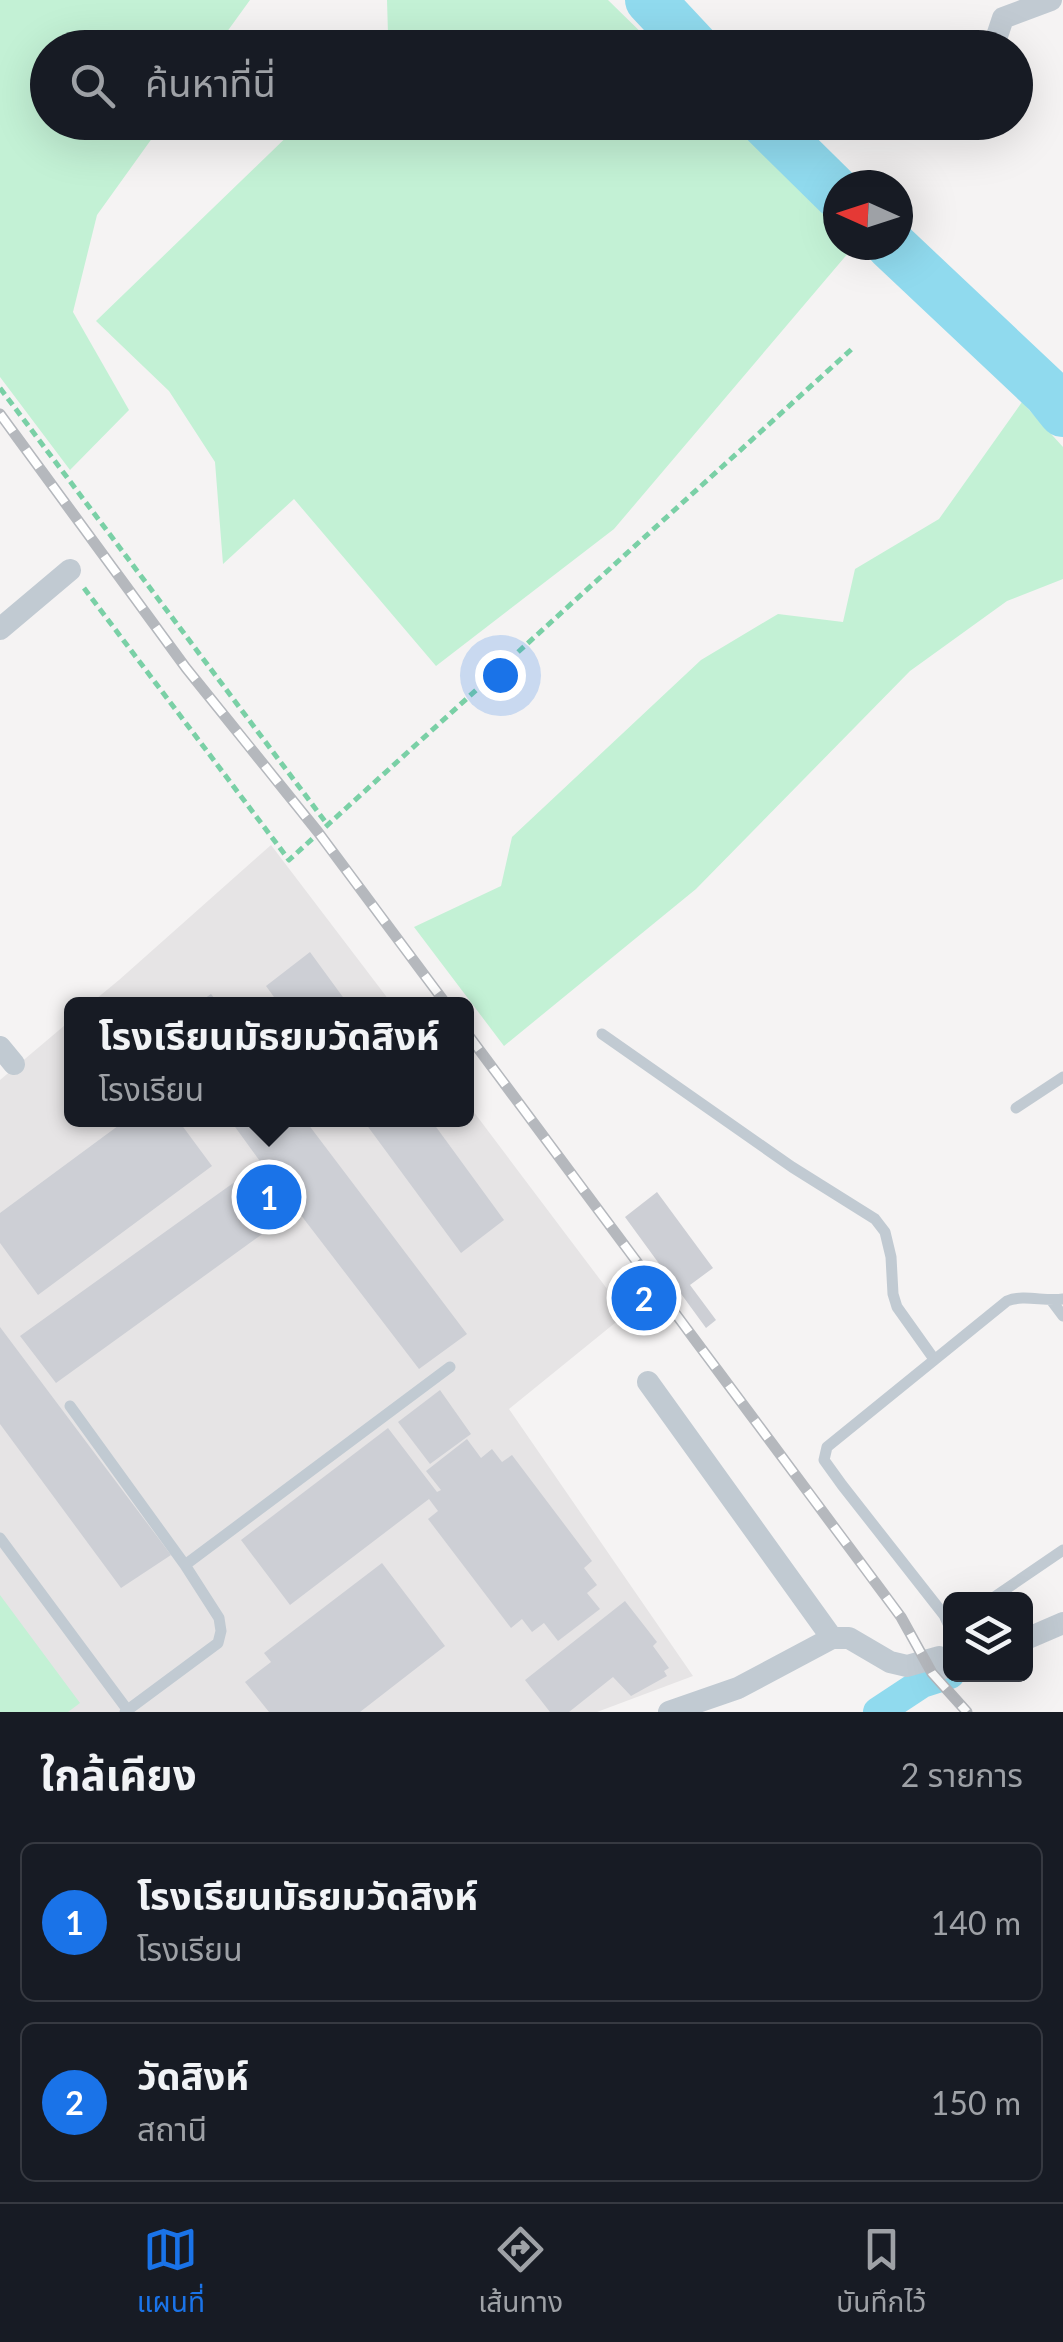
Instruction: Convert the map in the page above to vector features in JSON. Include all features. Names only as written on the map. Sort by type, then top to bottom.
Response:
[{"type":"street","points":[[999,30],[1003,18],[1051,0]]},
{"type":"street","points":[[0,629],[70,570]]},
{"type":"street","points":[[648,1382],[832,1638]]},
{"type":"street","points":[[1033,1636],[1063,1622]]},
{"type":"street","points":[[669,1712],[738,1688],[832,1638],[849,1638],[890,1662],[907,1666],[943,1662]]},
{"type":"lane","points":[[602,1034],[792,1167],[875,1219],[885,1232],[891,1257],[892,1294],[934,1359]]},
{"type":"lane","points":[[1016,1108],[1063,1077]]},
{"type":"lane","points":[[943,1614],[842,1486],[824,1460],[826,1446],[1012,1298],[1057,1300],[1063,1316]]},
{"type":"lane","points":[[185,1566],[450,1367]]},
{"type":"lane","points":[[0,1538],[127,1711],[218,1642],[219,1618],[70,1406]]},
{"type":"lane","points":[[1002,1592],[1063,1550]]},
{"type":"path","points":[[70,570],[289,860],[854,347]]},
{"type":"path","points":[[0,388],[328,824]]},
{"type":"shaded area","points":[[271,845],[387,997],[98,997]]},
{"type":"shaded area","points":[[64,1026],[64,1127],[474,1127],[474,1112],[626,1314],[509,1409],[693,1676],[597,1712],[0,1712],[0,1080]]},
{"type":"green space","points":[[0,0],[250,0],[228,30],[30,30],[30,140],[151,140],[97,215],[73,312],[129,410],[70,470],[0,377]]},
{"type":"green space","points":[[387,0],[608,0],[639,30],[388,30]]},
{"type":"green space","points":[[283,140],[749,140],[823,213],[823,260],[842,260],[614,529],[436,666],[294,499],[223,564],[215,462],[169,391],[96,321]]},
{"type":"green space","points":[[1022,402],[1063,447],[1063,579],[1007,601],[910,671],[696,889],[504,1046],[474,1006],[474,997],[467,997],[414,927],[501,886],[512,837],[701,660],[778,614],[843,622],[855,569],[939,519]]},
{"type":"green space","points":[[0,1595],[80,1703],[68,1712],[0,1712]]},
{"type":"building","points":[[310,952],[343,997],[274,997],[266,986]]},
{"type":"building","points":[[117,1127],[183,1127],[212,1166],[38,1295],[0,1243],[0,1213]]},
{"type":"building","points":[[235,1127],[310,1127],[467,1334],[419,1369],[297,1210],[285,1219],[249,1174],[262,1164]]},
{"type":"building","points":[[368,1127],[436,1127],[504,1220],[461,1253]]},
{"type":"building","points":[[243,1176],[279,1222],[56,1383],[20,1336]]},
{"type":"building","points":[[657,1192],[713,1268],[690,1285],[716,1320],[706,1328],[625,1217]]},
{"type":"building","points":[[0,1327],[171,1555],[121,1588],[0,1424]]},
{"type":"building","points":[[440,1390],[471,1434],[430,1464],[398,1422]]},
{"type":"building","points":[[388,1428],[437,1492],[441,1490],[426,1471],[467,1439],[481,1458],[492,1449],[502,1462],[512,1455],[592,1561],[584,1568],[597,1585],[587,1593],[600,1609],[558,1641],[544,1623],[532,1632],[522,1619],[511,1628],[428,1519],[438,1511],[429,1499],[290,1605],[241,1540]]},
{"type":"building","points":[[382,1563],[445,1646],[360,1712],[269,1712],[245,1682],[271,1662],[264,1653]]},
{"type":"building","points":[[625,1601],[657,1642],[653,1646],[669,1668],[664,1671],[667,1676],[631,1696],[613,1677],[569,1712],[550,1712],[525,1680]]},
{"type":"waterway","points":[[650,0],[678,30]]},
{"type":"waterway","points":[[783,140],[823,179]]},
{"type":"waterway","points":[[907,260],[1047,392],[1063,412]]},
{"type":"waterway","points":[[878,1712],[922,1683],[943,1676]]},
{"type":"railway","points":[[0,414],[186,668],[318,832],[441,997]]},
{"type":"railway","points":[[474,1043],[901,1617],[932,1673],[967,1712]]},
{"type":"place","name":"โรงเรียนมัธยมวัดสิงห์","points":[[269,1197]]},
{"type":"place","name":"วัดสิงห์","points":[[644,1298]]}]
